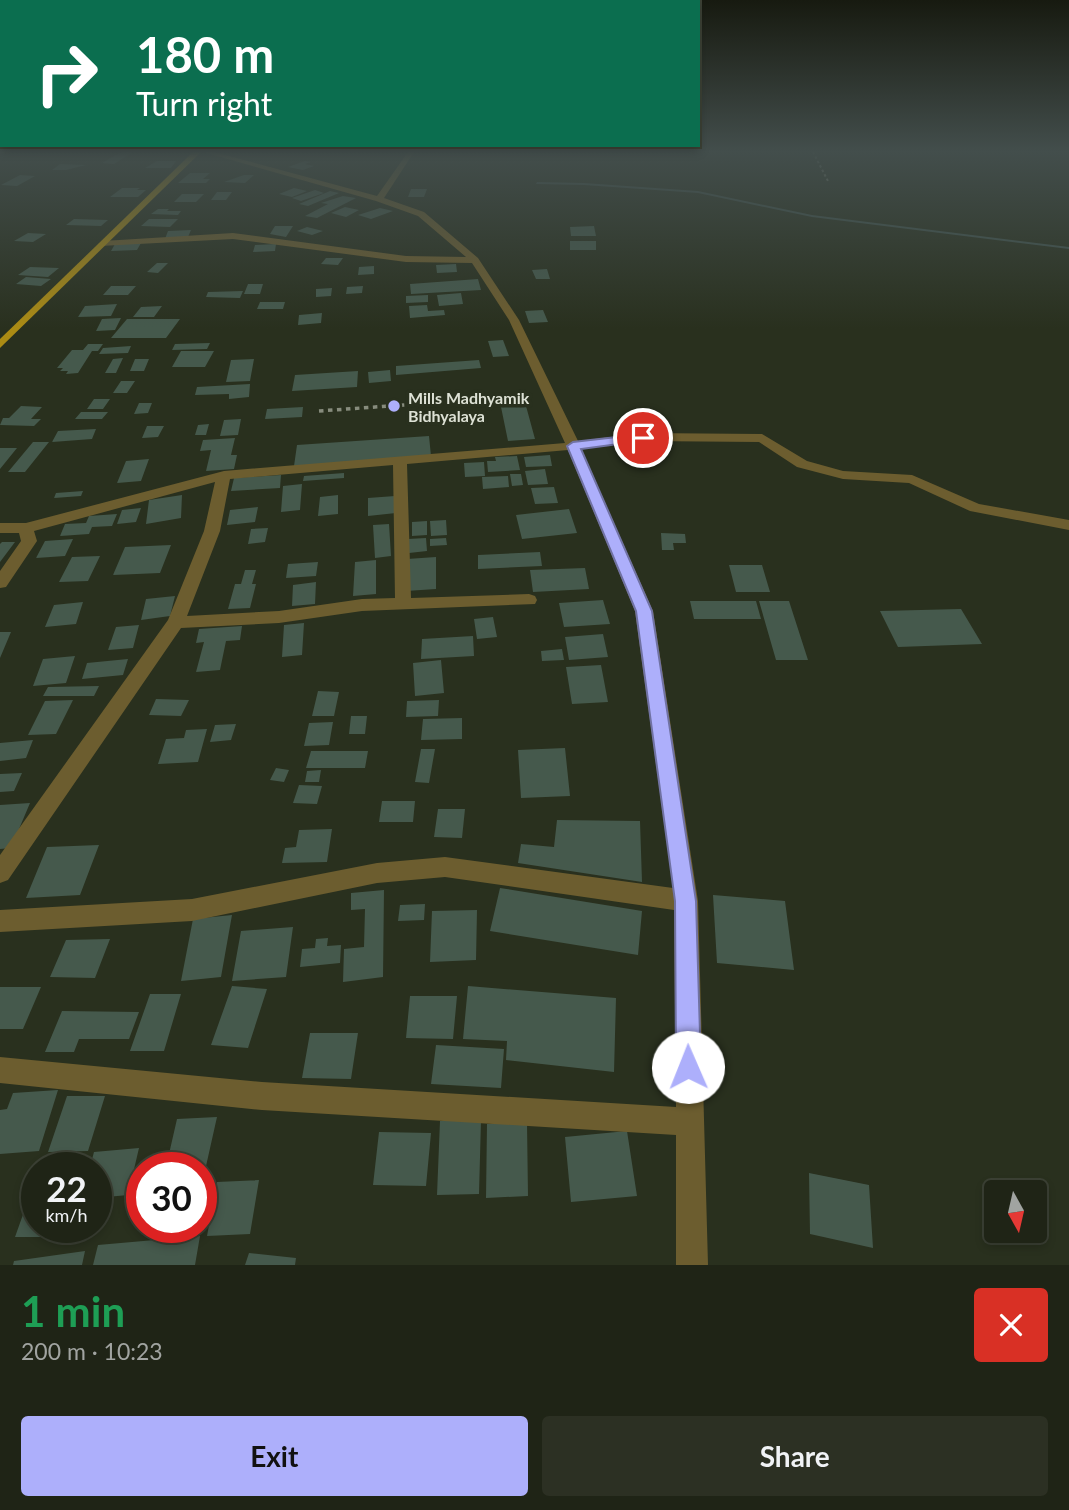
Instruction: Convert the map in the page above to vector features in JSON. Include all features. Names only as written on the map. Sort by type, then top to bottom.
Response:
[{"type":"main road","points":[[0,345],[137,211]]},
{"type":"street","points":[[413,211],[421,214],[475,260],[514,320],[573,446],[644,611],[686,901],[692,1265]]},
{"type":"street","points":[[103,244],[233,236],[406,259],[475,260]]},
{"type":"street","points":[[0,528],[26,527],[224,475],[400,462],[643,438],[762,439],[802,464],[843,475],[912,479],[975,508],[1069,525]]},
{"type":"street","points":[[400,462],[403,603]]},
{"type":"street","points":[[0,873],[176,622],[212,531],[224,475]]},
{"type":"street","points":[[0,583],[29,541],[26,527]]},
{"type":"street","points":[[176,622],[279,617],[362,605],[529,600]]},
{"type":"street","points":[[0,921],[192,910],[377,873],[445,867],[686,901]]},
{"type":"street","points":[[0,1070],[262,1096],[689,1122]]},
{"type":"path","points":[[319,411],[548,395]]},
{"type":"building","points":[[155,211],[181,211],[178,215],[151,214]]},
{"type":"building","points":[[315,211],[331,211],[317,218],[305,216]]},
{"type":"building","points":[[336,211],[357,211],[346,217],[331,213]]},
{"type":"building","points":[[370,211],[393,211],[371,219],[358,215]]},
{"type":"building","points":[[74,219],[108,220],[101,226],[66,225]]},
{"type":"building","points":[[149,219],[178,219],[170,227],[141,226]]},
{"type":"building","points":[[275,226],[293,226],[286,237],[270,234]]},
{"type":"building","points":[[594,226],[596,236],[571,236],[570,227]]},
{"type":"building","points":[[307,227],[323,231],[312,235],[297,231]]},
{"type":"building","points":[[191,230],[188,237],[165,239],[168,231]]},
{"type":"building","points":[[28,233],[46,234],[33,242],[14,241]]},
{"type":"building","points":[[570,241],[596,241],[596,250],[570,250]]},
{"type":"building","points":[[141,243],[137,250],[111,251],[115,244]]},
{"type":"building","points":[[276,244],[275,251],[253,252],[255,245]]},
{"type":"building","points":[[326,258],[343,258],[338,265],[321,264]]},
{"type":"building","points":[[157,263],[168,263],[158,273],[147,272]]},
{"type":"building","points":[[456,264],[457,272],[437,273],[436,265]]},
{"type":"building","points":[[374,266],[374,274],[358,275],[359,267]]},
{"type":"building","points":[[30,267],[59,268],[48,277],[18,275]]},
{"type":"building","points":[[547,269],[550,279],[536,279],[532,270]]},
{"type":"building","points":[[26,277],[51,279],[41,286],[16,284]]},
{"type":"building","points":[[478,279],[481,290],[411,294],[410,284]]},
{"type":"building","points":[[248,284],[263,284],[260,294],[244,294]]},
{"type":"building","points":[[111,286],[136,286],[128,295],[103,295]]},
{"type":"building","points":[[363,286],[362,293],[346,294],[347,287]]},
{"type":"building","points":[[332,288],[331,296],[316,297],[316,289]]},
{"type":"building","points":[[243,291],[240,298],[206,297],[208,292]]},
{"type":"building","points":[[461,293],[463,304],[439,306],[437,295]]},
{"type":"building","points":[[428,295],[428,302],[406,303],[406,296]]},
{"type":"building","points":[[260,302],[285,302],[283,309],[257,309]]},
{"type":"building","points":[[117,304],[111,316],[78,317],[85,306]]},
{"type":"building","points":[[427,305],[428,311],[444,310],[445,315],[410,318],[409,306]]},
{"type":"building","points":[[162,306],[154,317],[133,317],[141,307]]},
{"type":"building","points":[[543,310],[548,322],[529,323],[525,311]]},
{"type":"building","points":[[322,313],[321,323],[298,325],[299,315]]},
{"type":"building","points":[[121,318],[115,330],[96,331],[102,319]]},
{"type":"building","points":[[127,319],[180,319],[166,338],[111,338]]},
{"type":"building","points":[[503,340],[509,356],[493,357],[488,341]]},
{"type":"building","points":[[210,343],[207,349],[172,350],[175,344]]},
{"type":"building","points":[[88,344],[103,344],[98,351],[92,351],[78,373],[66,374],[68,371],[60,371],[63,368],[57,368],[72,350],[83,350]]},
{"type":"building","points":[[131,346],[128,353],[99,354],[103,348]]},
{"type":"building","points":[[181,351],[214,351],[205,367],[172,367]]},
{"type":"building","points":[[123,358],[116,373],[105,373],[113,359]]},
{"type":"building","points":[[135,359],[149,359],[144,371],[130,371]]},
{"type":"building","points":[[254,359],[250,381],[226,382],[231,360]]},
{"type":"building","points":[[479,360],[481,368],[396,375],[396,366]]},
{"type":"building","points":[[390,370],[391,381],[369,383],[368,372]]},
{"type":"building","points":[[358,371],[357,387],[292,391],[295,375]]},
{"type":"building","points":[[121,381],[135,381],[127,393],[113,393]]},
{"type":"building","points":[[250,384],[249,397],[229,399],[229,394],[195,395],[197,387]]},
{"type":"building","points":[[94,399],[110,399],[103,409],[87,409]]},
{"type":"building","points":[[139,403],[152,403],[148,413],[134,414]]},
{"type":"building","points":[[21,406],[42,407],[31,419],[41,419],[34,426],[0,425],[3,418],[9,418]]},
{"type":"building","points":[[526,406],[535,439],[508,441],[501,407]]},
{"type":"building","points":[[303,407],[302,417],[265,419],[267,409]]},
{"type":"building","points":[[81,412],[108,412],[102,419],[75,419]]},
{"type":"building","points":[[241,419],[238,435],[220,436],[224,420]]},
{"type":"building","points":[[209,424],[206,435],[195,435],[198,425]]},
{"type":"building","points":[[147,426],[164,426],[158,437],[142,438]]},
{"type":"building","points":[[96,429],[92,439],[52,442],[58,431]]},
{"type":"building","points":[[429,436],[431,456],[294,466],[297,445]]},
{"type":"building","points":[[235,438],[231,455],[237,455],[234,469],[206,471],[211,450],[200,451],[203,440]]},
{"type":"building","points":[[33,442],[49,442],[25,472],[8,472]]},
{"type":"building","points":[[0,448],[17,448],[0,469]]},
{"type":"building","points":[[550,455],[552,466],[526,467],[524,457]]},
{"type":"building","points":[[517,456],[520,470],[488,472],[487,461],[496,461],[495,457]]},
{"type":"building","points":[[149,459],[141,481],[117,483],[126,461]]},
{"type":"building","points":[[484,462],[485,476],[465,477],[464,463]]},
{"type":"building","points":[[545,469],[548,484],[528,485],[525,471]]},
{"type":"building","points":[[344,473],[344,478],[303,481],[304,476]]},
{"type":"building","points":[[510,474],[521,474],[523,485],[512,486]]},
{"type":"building","points":[[281,475],[280,488],[231,491],[234,478]]},
{"type":"building","points":[[508,476],[509,487],[483,489],[482,477]]},
{"type":"building","points":[[302,484],[300,510],[281,512],[283,486]]},
{"type":"building","points":[[554,487],[558,503],[535,504],[531,488]]},
{"type":"building","points":[[83,491],[81,496],[54,498],[56,493]]},
{"type":"building","points":[[182,495],[181,518],[146,524],[149,500]]},
{"type":"building","points":[[338,495],[338,514],[318,516],[320,497]]},
{"type":"building","points":[[395,496],[396,513],[368,516],[368,498]]},
{"type":"building","points":[[258,507],[255,522],[227,525],[230,510]]},
{"type":"building","points":[[141,508],[136,522],[117,524],[122,510]]},
{"type":"building","points":[[569,509],[577,533],[522,539],[516,515]]},
{"type":"building","points":[[117,514],[112,526],[92,527],[89,534],[60,536],[65,524],[86,523],[89,516]]},
{"type":"building","points":[[446,520],[447,535],[431,536],[430,521]]},
{"type":"building","points":[[427,521],[427,535],[412,536],[412,522]]},
{"type":"building","points":[[389,524],[391,556],[375,558],[373,525]]},
{"type":"building","points":[[268,528],[265,542],[248,544],[251,529]]},
{"type":"building","points":[[661,533],[685,534],[686,543],[673,543],[674,550],[662,550]]},
{"type":"building","points":[[426,538],[427,551],[409,553],[408,539]]},
{"type":"building","points":[[446,538],[447,545],[430,546],[430,539]]},
{"type":"building","points":[[73,539],[65,556],[36,558],[45,541]]},
{"type":"building","points":[[15,542],[0,562],[0,544]]},
{"type":"building","points":[[171,545],[160,573],[113,575],[125,547]]},
{"type":"building","points":[[540,552],[542,566],[478,569],[478,555]]},
{"type":"building","points":[[100,556],[88,581],[59,582],[72,557]]},
{"type":"building","points":[[436,557],[436,589],[406,591],[407,559]]},
{"type":"building","points":[[376,560],[376,594],[353,596],[355,562]]},
{"type":"building","points":[[318,562],[316,576],[286,578],[288,564]]},
{"type":"building","points":[[729,565],[762,565],[770,592],[736,592]]},
{"type":"building","points":[[585,568],[589,589],[533,592],[530,570]]},
{"type":"building","points":[[245,570],[256,570],[252,584],[256,584],[250,608],[228,609],[235,584],[241,584]]},
{"type":"building","points":[[316,582],[315,604],[292,606],[293,585]]},
{"type":"building","points":[[175,596],[170,616],[141,620],[146,599]]},
{"type":"building","points":[[603,600],[610,624],[564,627],[559,603]]},
{"type":"building","points":[[690,601],[756,601],[761,619],[694,619]]},
{"type":"building","points":[[759,601],[789,601],[808,660],[776,660]]},
{"type":"building","points":[[83,602],[76,624],[45,627],[54,605]]},
{"type":"building","points":[[961,609],[982,644],[898,647],[880,611]]},
{"type":"building","points":[[493,617],[497,637],[477,639],[474,619]]},
{"type":"building","points":[[304,623],[302,655],[282,657],[284,625]]},
{"type":"building","points":[[139,625],[133,648],[108,650],[116,627]]},
{"type":"building","points":[[242,626],[240,640],[226,641],[220,670],[196,672],[204,642],[196,643],[199,629]]},
{"type":"building","points":[[0,632],[11,632],[0,658]]},
{"type":"building","points":[[603,634],[608,657],[569,660],[565,637]]},
{"type":"building","points":[[473,636],[474,656],[421,659],[422,639]]},
{"type":"building","points":[[562,649],[564,660],[542,661],[541,651]]},
{"type":"building","points":[[75,656],[66,683],[33,686],[43,659]]},
{"type":"building","points":[[128,659],[123,675],[82,679],[87,663]]},
{"type":"building","points":[[441,660],[444,693],[415,696],[413,663]]},
{"type":"building","points":[[601,665],[608,702],[572,704],[566,667]]},
{"type":"building","points":[[99,686],[94,696],[43,696],[48,687]]},
{"type":"building","points":[[318,691],[339,692],[334,716],[312,716]]},
{"type":"building","points":[[156,699],[189,700],[181,716],[149,715]]},
{"type":"building","points":[[73,700],[56,734],[28,735],[45,701]]},
{"type":"building","points":[[439,700],[438,716],[406,717],[407,701]]},
{"type":"building","points":[[351,716],[367,716],[365,734],[349,734]]},
{"type":"building","points":[[462,718],[462,739],[421,740],[423,719]]},
{"type":"building","points":[[333,722],[329,745],[304,746],[309,723]]},
{"type":"building","points":[[236,724],[231,740],[210,742],[215,725]]},
{"type":"building","points":[[207,729],[198,762],[158,764],[166,739],[184,738],[186,730]]},
{"type":"building","points":[[33,740],[26,758],[0,761],[0,743]]},
{"type":"building","points":[[565,748],[570,796],[521,798],[518,750]]},
{"type":"building","points":[[421,749],[435,749],[429,783],[415,782]]},
{"type":"building","points":[[311,751],[368,751],[365,768],[306,768]]},
{"type":"building","points":[[276,768],[289,770],[284,782],[270,780]]},
{"type":"building","points":[[321,770],[319,782],[305,782],[307,771]]},
{"type":"building","points":[[22,773],[14,791],[0,792],[0,774]]},
{"type":"building","points":[[299,785],[322,786],[317,804],[293,803]]},
{"type":"building","points":[[382,801],[415,801],[413,822],[379,822]]},
{"type":"building","points":[[30,803],[11,848],[0,849],[0,805]]},
{"type":"building","points":[[438,809],[465,809],[462,838],[434,837]]},
{"type":"building","points":[[557,820],[640,821],[642,882],[518,863],[521,844],[554,847]]},
{"type":"building","points":[[332,829],[327,862],[282,863],[285,848],[296,847],[299,830]]},
{"type":"building","points":[[99,845],[80,895],[26,898],[47,847]]},
{"type":"building","points":[[500,888],[642,911],[638,955],[490,931]]},
{"type":"building","points":[[384,890],[383,977],[343,982],[344,949],[364,947],[365,909],[351,910],[351,893]]},
{"type":"building","points":[[713,895],[785,901],[794,970],[717,963]]},
{"type":"building","points":[[425,904],[424,920],[398,921],[400,905]]},
{"type":"building","points":[[477,910],[476,960],[430,962],[432,911]]},
{"type":"building","points":[[232,915],[221,977],[181,981],[193,919]]},
{"type":"building","points":[[293,927],[286,977],[232,981],[241,931]]},
{"type":"building","points":[[328,938],[327,946],[341,945],[340,963],[300,967],[302,949],[315,948],[316,939]]},
{"type":"building","points":[[110,939],[95,978],[50,977],[66,940]]},
{"type":"building","points":[[232,986],[267,989],[248,1048],[211,1045]]},
{"type":"building","points":[[468,986],[616,998],[614,1072],[506,1060],[507,1041],[463,1039]]},
{"type":"building","points":[[0,987],[41,987],[23,1029],[0,1029]]},
{"type":"building","points":[[150,994],[181,994],[164,1051],[130,1051]]},
{"type":"building","points":[[410,996],[457,996],[453,1039],[406,1038]]},
{"type":"building","points":[[62,1011],[139,1012],[129,1039],[79,1039],[74,1052],[45,1052]]},
{"type":"building","points":[[310,1033],[358,1033],[351,1079],[302,1078]]},
{"type":"building","points":[[436,1045],[504,1049],[501,1088],[431,1084]]},
{"type":"building","points":[[58,1090],[39,1151],[0,1154],[0,1110],[7,1109],[13,1093]]},
{"type":"building","points":[[67,1096],[105,1096],[88,1151],[48,1152]]},
{"type":"building","points":[[217,1117],[209,1152],[169,1152],[177,1119]]},
{"type":"building","points":[[481,1120],[479,1194],[437,1195],[440,1121]]},
{"type":"building","points":[[527,1123],[528,1196],[486,1198],[487,1124]]},
{"type":"building","points":[[627,1131],[637,1196],[571,1202],[565,1137]]},
{"type":"building","points":[[379,1132],[431,1133],[426,1186],[373,1185]]},
{"type":"building","points":[[139,1148],[138,1152],[126,1152],[126,1195],[112,1196],[112,1152],[94,1152]]},
{"type":"building","points":[[809,1173],[869,1185],[873,1248],[810,1234]]},
{"type":"building","points":[[259,1180],[250,1234],[217,1236],[217,1182]]},
{"type":"building","points":[[21,1220],[21,1237],[15,1237]]},
{"type":"building","points":[[199,1243],[195,1265],[93,1265],[98,1245]]},
{"type":"building","points":[[85,1251],[82,1265],[13,1265],[14,1261]]},
{"type":"building","points":[[249,1253],[296,1258],[295,1265],[245,1265]]},
{"type":"waterway","points":[[788,211],[1069,248]]},
{"type":"place","name":"Mills Madhyamik Bidhyalaya","points":[[394,406]]},
{"type":"route","points":[[643,438],[573,446],[644,611],[686,901],[688,1067]]}]
